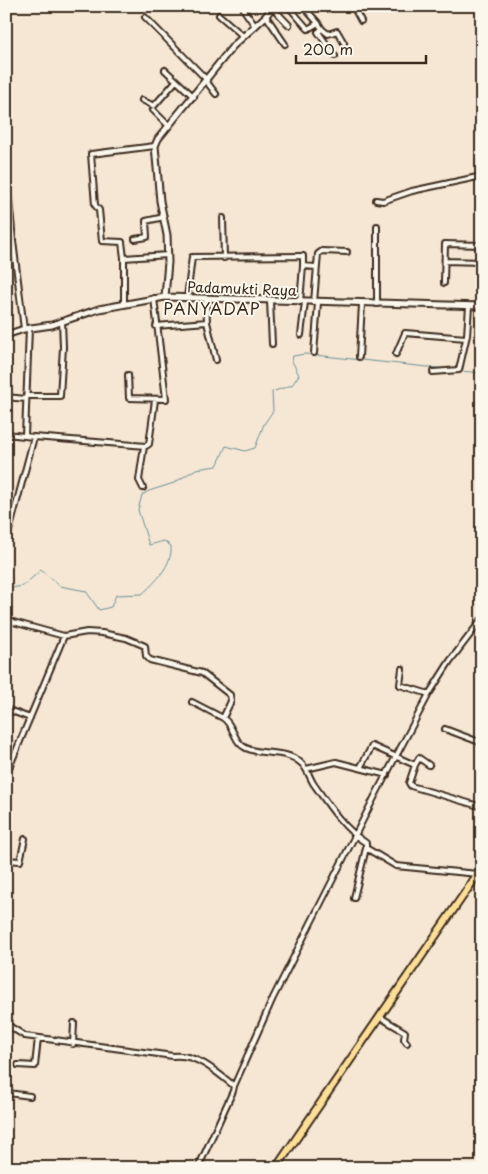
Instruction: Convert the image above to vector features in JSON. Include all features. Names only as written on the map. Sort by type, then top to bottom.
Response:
[{"type":"main road","points":[[276,1168],[480,871]]},
{"type":"street","points":[[288,6],[308,29],[318,23]]},
{"type":"street","points":[[303,6],[328,34],[338,32],[344,43]]},
{"type":"street","points":[[360,6],[354,7],[362,21]]},
{"type":"street","points":[[165,297],[168,254],[164,217],[160,202],[155,146],[169,126],[208,82],[243,36],[267,16],[273,7],[289,25]]},
{"type":"street","points":[[244,10],[255,26]]},
{"type":"street","points":[[219,15],[243,36]]},
{"type":"street","points":[[267,16],[286,44]]},
{"type":"street","points":[[145,17],[208,82],[216,94]]},
{"type":"street","points":[[322,28],[318,32],[335,56]]},
{"type":"street","points":[[165,70],[194,97]]},
{"type":"street","points":[[142,100],[154,106],[176,81]]},
{"type":"street","points":[[153,110],[169,126]]},
{"type":"street","points":[[124,304],[122,242],[102,241],[99,210],[95,205],[91,154],[155,146]]},
{"type":"street","points":[[6,166],[13,241],[27,329],[25,436]]},
{"type":"street","points":[[376,200],[383,201],[412,192],[482,176]]},
{"type":"street","points":[[140,222],[164,217]]},
{"type":"street","points":[[223,218],[224,258]]},
{"type":"street","points":[[135,239],[147,237],[146,221]]},
{"type":"street","points":[[377,226],[377,304]]},
{"type":"street","points":[[444,283],[446,244],[482,244]]},
{"type":"street","points":[[314,353],[318,254],[322,251],[347,252]]},
{"type":"street","points":[[124,258],[168,254]]},
{"type":"street","points":[[187,298],[191,257],[303,256],[302,335]]},
{"type":"street","points":[[445,261],[482,262]]},
{"type":"street","points":[[303,266],[316,267]]},
{"type":"street","name":"Padamukti Raya","points":[[6,335],[62,323],[124,304],[165,297],[482,306]]},
{"type":"street","points":[[128,375],[129,398],[166,399],[154,299]]},
{"type":"street","points":[[206,299],[207,322],[216,360]]},
{"type":"street","points":[[270,301],[272,344]]},
{"type":"street","points":[[359,358],[362,304]]},
{"type":"street","points":[[433,372],[457,372],[466,338],[469,306]]},
{"type":"street","points":[[156,326],[207,322]]},
{"type":"street","points":[[6,397],[60,396],[62,323]]},
{"type":"street","points":[[396,354],[405,332],[466,338]]},
{"type":"street","points":[[6,434],[144,446],[149,444],[154,400]]},
{"type":"street","points":[[6,543],[34,437]]},
{"type":"street","points":[[143,488],[139,480],[144,446]]},
{"type":"street","points":[[6,620],[64,636],[87,632],[126,638],[145,646],[146,656],[150,660],[208,676],[231,697],[223,718]]},
{"type":"street","points":[[198,1168],[273,998],[396,755],[429,694],[450,661],[482,620]]},
{"type":"street","points":[[6,775],[64,636]]},
{"type":"street","points":[[402,669],[400,685],[429,694]]},
{"type":"street","points":[[192,702],[223,718],[232,725],[237,739],[244,747],[258,752],[287,755],[301,762],[333,812],[356,836],[366,843],[354,898]]},
{"type":"street","points":[[6,709],[30,718]]},
{"type":"street","points":[[445,728],[482,743]]},
{"type":"street","points":[[360,768],[372,746],[415,765]]},
{"type":"street","points":[[429,765],[419,758],[415,765],[410,783],[411,786],[482,807]]},
{"type":"street","points":[[306,769],[336,762],[386,775]]},
{"type":"street","points":[[6,860],[20,861],[25,838]]},
{"type":"street","points":[[366,848],[396,866],[480,871]]},
{"type":"street","points":[[380,1017],[405,1032],[404,1040],[407,1043]]},
{"type":"street","points":[[73,1044],[74,1023]]},
{"type":"street","points":[[6,1024],[19,1034],[38,1038],[73,1044],[193,1057],[234,1086]]},
{"type":"street","points":[[18,1065],[35,1066],[38,1038]]},
{"type":"street","points":[[6,1097],[8,1093],[30,1096]]},
{"type":"waterway","points":[[6,589],[23,586],[41,570],[60,586],[86,591],[99,610],[111,607],[116,595],[142,594],[162,573],[171,553],[171,546],[164,541],[149,545],[138,510],[142,495],[174,483],[196,469],[217,466],[226,446],[245,451],[255,448],[264,424],[273,411],[272,392],[292,385],[299,375],[292,361],[293,356],[305,354],[446,369]]},
{"type":"waterway","points":[[460,371],[482,373]]},
{"type":"district","name":"PANYADAP","points":[[212,309]]}]
